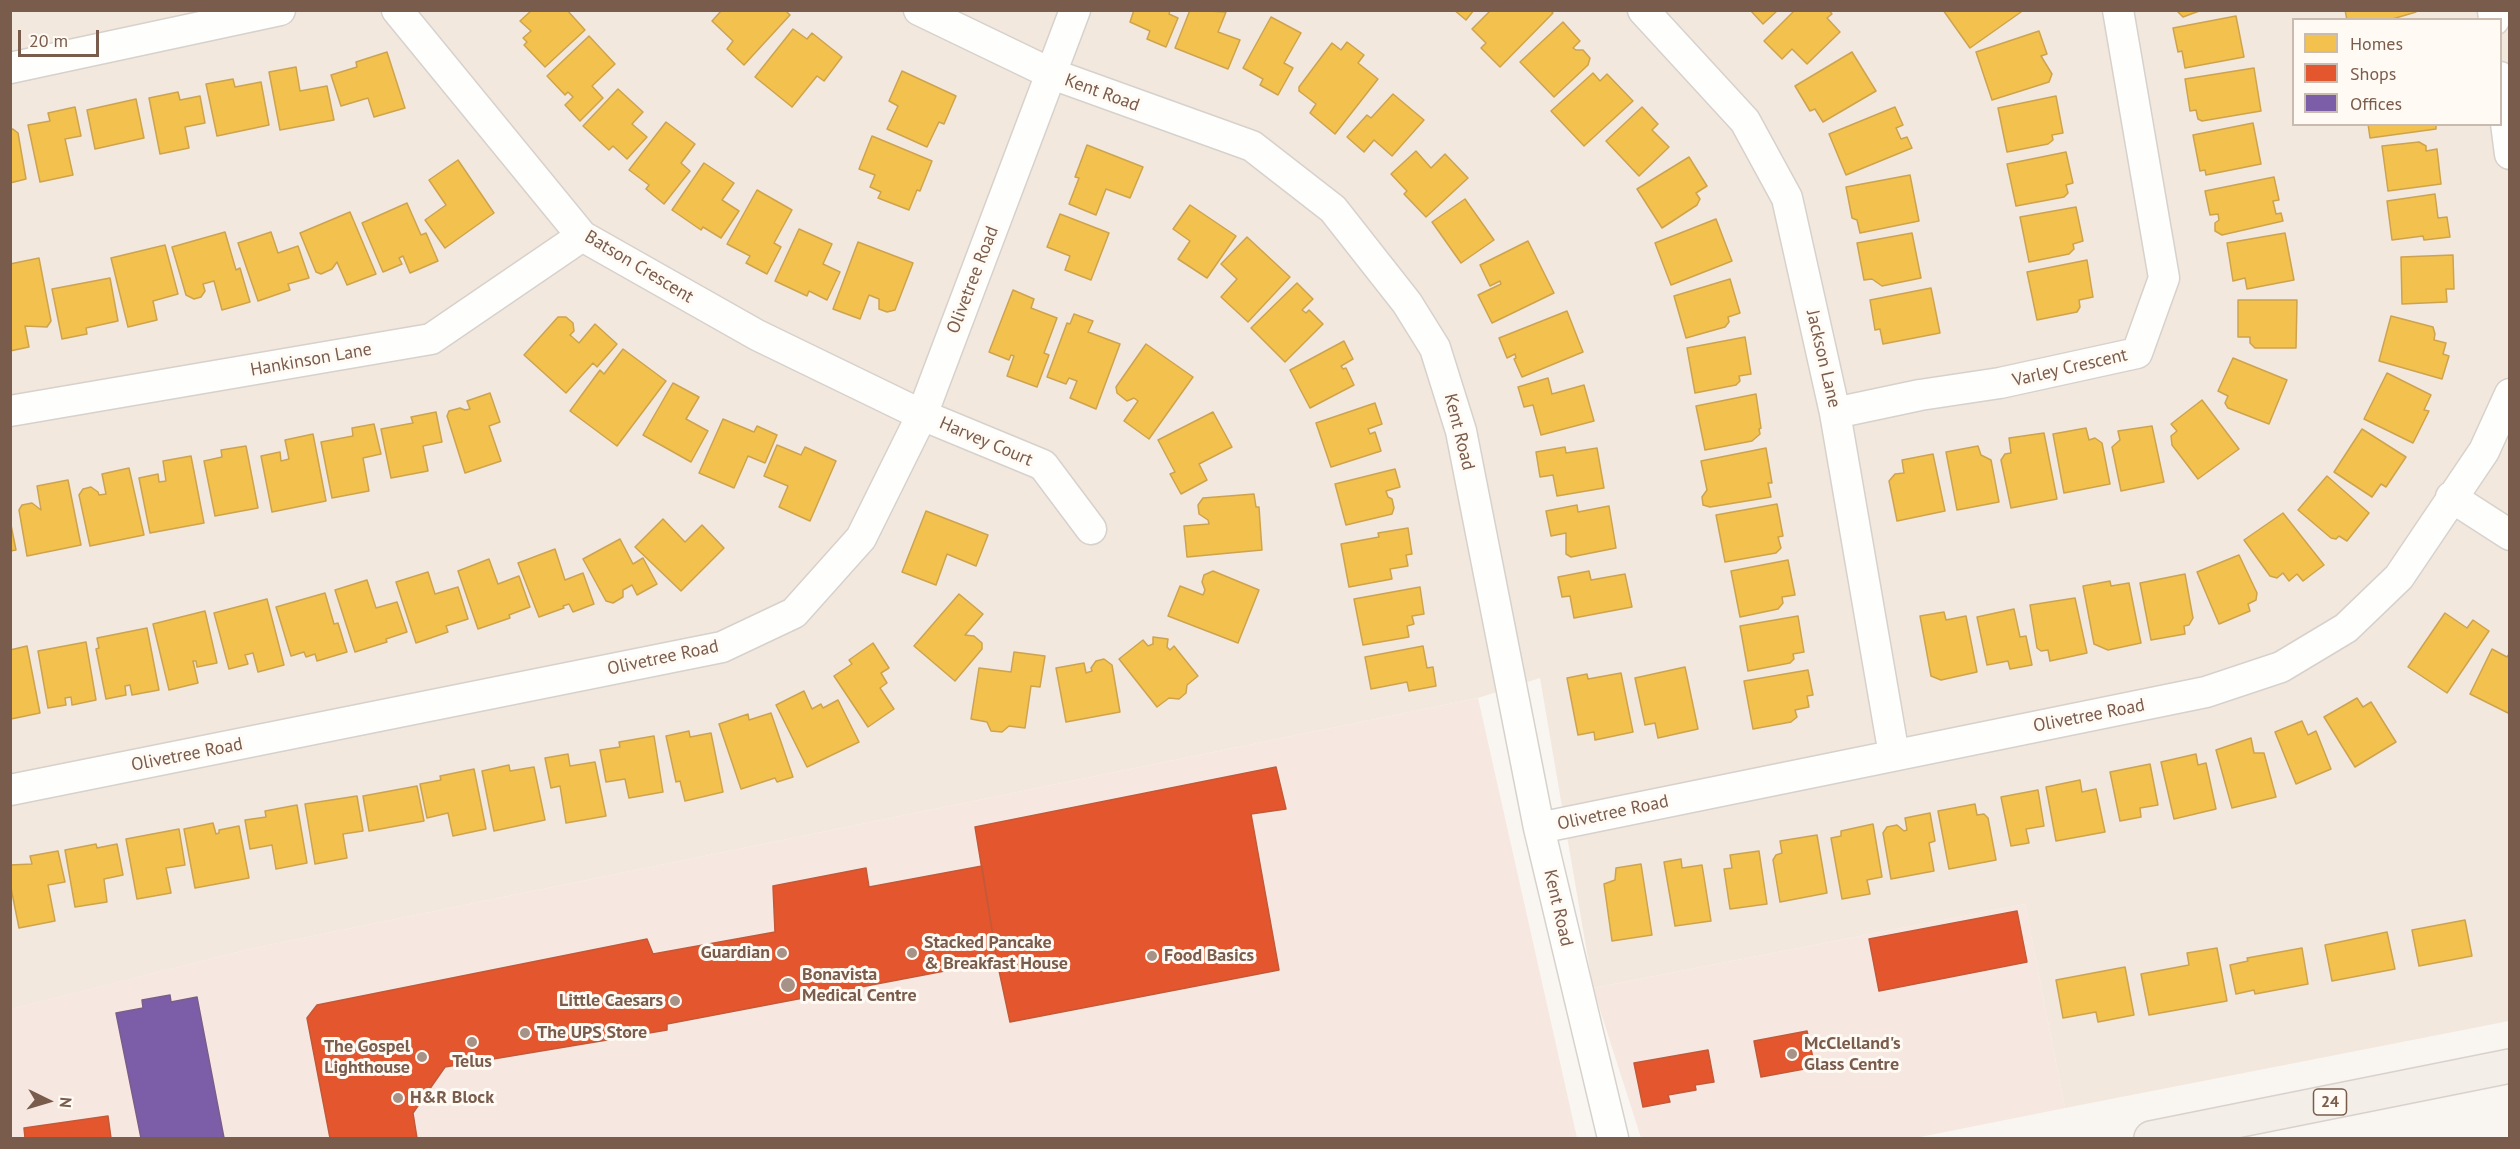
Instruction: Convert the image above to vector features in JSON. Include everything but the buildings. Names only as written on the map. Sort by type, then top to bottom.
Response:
[{"type":"main road","name":"24","points":[[2151,1138],[2510,1066]]},
{"type":"street","points":[[10,68],[279,10]]},
{"type":"street","name":"Batson Crescent","points":[[397,10],[582,236],[757,335],[922,415]]},
{"type":"street","name":"Kent Road","points":[[919,10],[1052,74],[1252,146],[1333,209],[1407,303],[1436,348],[1461,431],[1539,828],[1613,1138]]},
{"type":"street","name":"Olivetree Road","points":[[10,790],[722,647],[794,613],[861,538],[922,415],[1075,10]]},
{"type":"street","name":"Jackson Lane","points":[[1643,10],[1745,121],[1786,198],[1835,413],[1894,755]]},
{"type":"street","name":"Varley Crescent","points":[[1835,413],[1920,395],[2000,383],[2137,352],[2164,279],[2118,10]]},
{"type":"street","points":[[2502,92],[2510,154]]},
{"type":"street","name":"Hankinson Lane","points":[[10,411],[431,339],[582,236]]},
{"type":"street","name":"Olivetree Road","points":[[1539,828],[2205,692],[2281,667],[2346,628],[2399,577],[2484,451],[2510,394]]},
{"type":"street","name":"Harvey Court","points":[[922,415],[1043,465],[1091,530]]},
{"type":"street","points":[[2451,497],[2510,534]]},
{"type":"shaded area","points":[[10,11],[2509,11],[2509,1021],[2065,1108],[2025,904],[1593,988],[1540,678],[1478,698],[254,948],[11,1009]]},
{"type":"shaded area","points":[[1478,698],[1577,1138],[11,1138],[10,1009],[254,948]]},
{"type":"shaded area","points":[[2025,904],[2065,1108],[1915,1138],[1641,1138],[1593,988]]},
{"type":"place","name":"Guardian","points":[[782,953]]},
{"type":"place","name":"Stacked Pancake & Breakfast House","points":[[912,953]]},
{"type":"place","name":"Food Basics","points":[[1152,956]]},
{"type":"place","name":"Bonavista Medical Centre","points":[[788,985]]},
{"type":"place","name":"Little Caesars","points":[[675,1001]]},
{"type":"place","name":"The UPS Store","points":[[525,1033]]},
{"type":"place","name":"Telus","points":[[472,1042]]},
{"type":"place","name":"McClelland's Glass Centre","points":[[1792,1054]]},
{"type":"place","name":"The Gospel Lighthouse","points":[[422,1057]]},
{"type":"place","name":"H&R Block","points":[[398,1098]]}]
